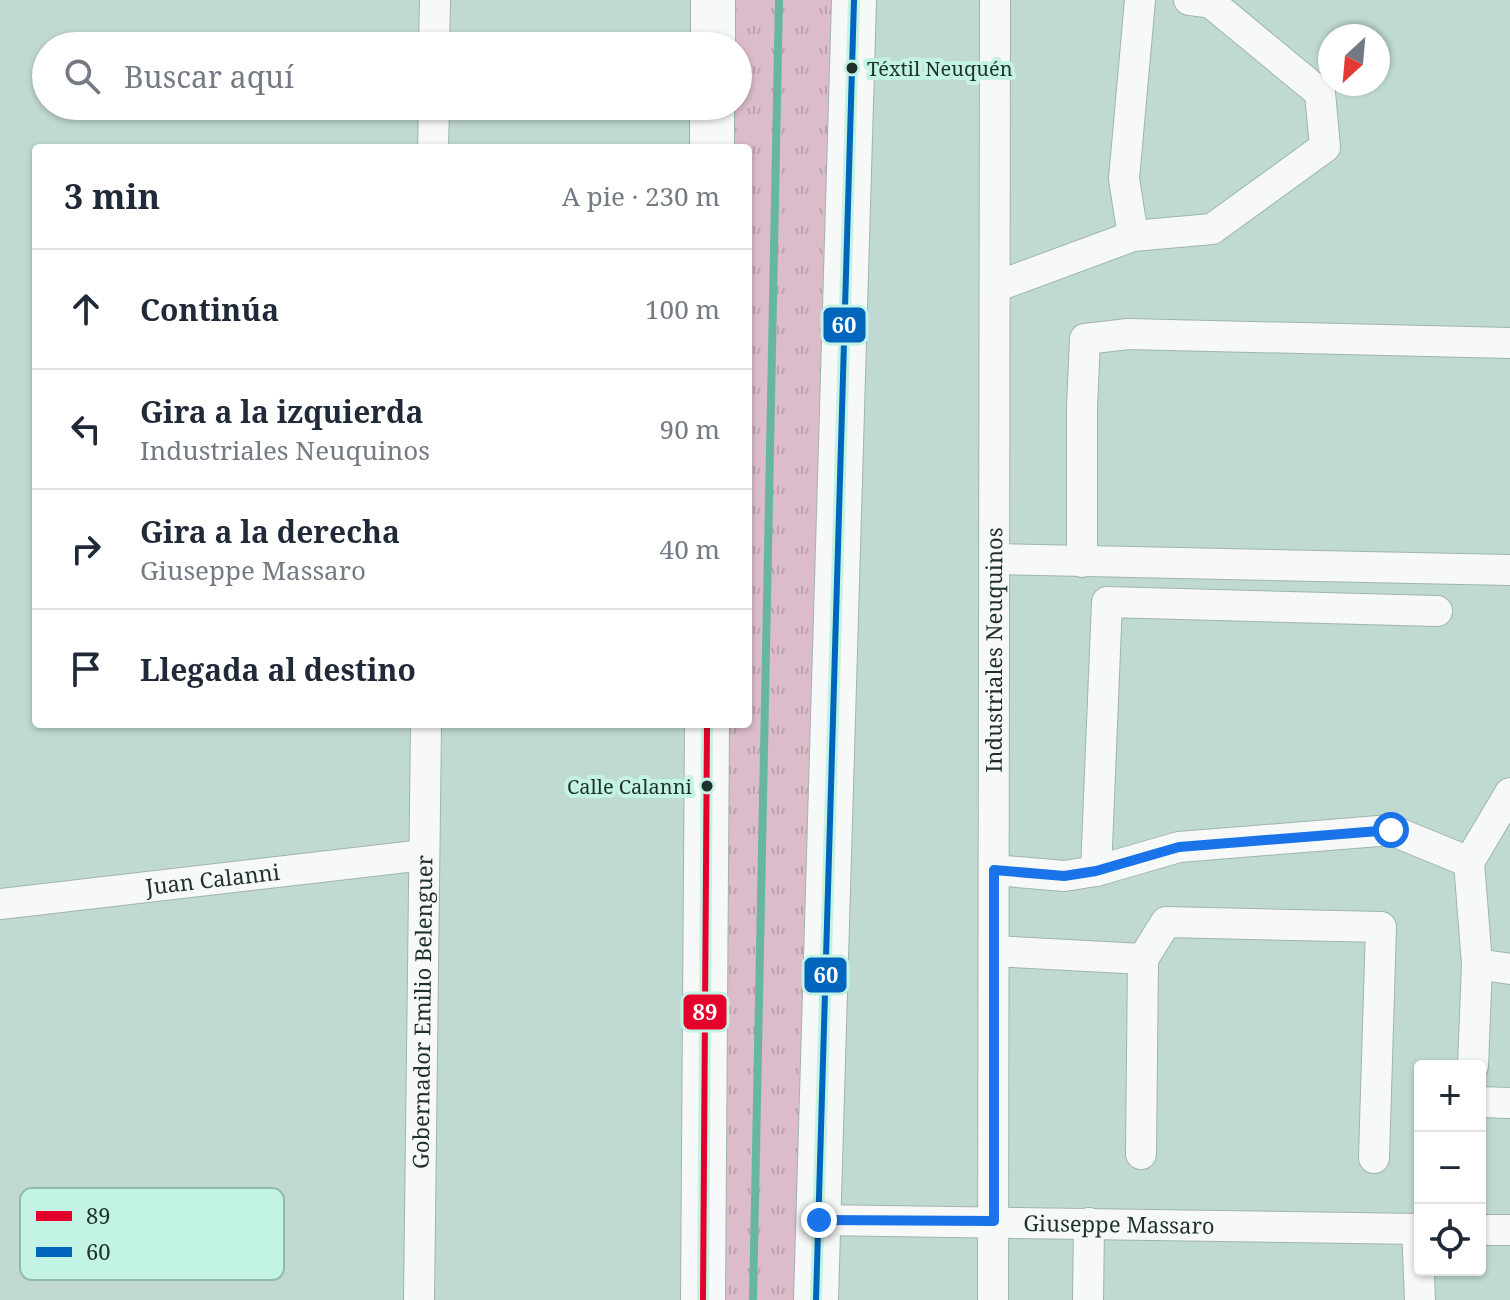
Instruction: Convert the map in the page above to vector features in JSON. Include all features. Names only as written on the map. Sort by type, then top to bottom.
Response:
[{"type":"highway","points":[[713,0],[713,32]]},
{"type":"highway","points":[[816,1300],[854,0]]},
{"type":"highway","points":[[712,120],[712,144]]},
{"type":"highway","points":[[703,1300],[707,728]]},
{"type":"street","points":[[434,32],[435,0]]},
{"type":"street","name":"Industriales Neuquinos","points":[[993,1300],[995,0]]},
{"type":"street","points":[[1133,236],[1124,179],[1140,0]]},
{"type":"street","points":[[995,287],[1133,236],[1212,229],[1325,147],[1320,93],[1211,3],[1189,0]]},
{"type":"street","points":[[433,144],[434,120]]},
{"type":"street","points":[[1082,562],[1085,339],[1128,334],[1510,343]]},
{"type":"street","points":[[994,559],[1510,570]]},
{"type":"street","points":[[1096,871],[1107,602],[1437,611]]},
{"type":"street","name":"Gobernador Emilio Belenguer","points":[[419,1300],[426,728]]},
{"type":"street","points":[[1473,1060],[1477,964],[1469,862],[1510,793]]},
{"type":"street","points":[[994,870],[1064,876],[1096,871],[1179,847],[1391,830],[1469,862]]},
{"type":"street","name":"Juan Calanni","points":[[0,904],[424,855]]},
{"type":"street","points":[[1141,1154],[1143,959],[1166,922],[1381,927],[1374,1158]]},
{"type":"street","points":[[994,951],[1143,959]]},
{"type":"street","points":[[1477,964],[1510,969]]},
{"type":"street","points":[[1486,1102],[1510,1103]]},
{"type":"street","name":"Giuseppe Massaro","points":[[819,1220],[1414,1228]]},
{"type":"street","points":[[1088,1300],[1089,1223]]},
{"type":"street","points":[[1486,1230],[1510,1230]]},
{"type":"street","points":[[1419,1276],[1420,1300]]},
{"type":"green space","points":[[727,0],[841,0],[802,1300],[718,1300],[722,728],[752,728],[752,144],[726,144],[726,120],[752,120],[752,32],[726,32]]},
{"type":"waterway","points":[[753,1300],[779,0]]},
{"type":"transit line","name":"60","points":[[816,1300],[854,0]]},
{"type":"transit line","name":"89","points":[[703,1300],[707,728]]},
{"type":"place","name":"Téxtil Neuquén","points":[[852,68]]},
{"type":"place","name":"Calle Calanni","points":[[707,786]]},
{"type":"route","points":[[819,1220],[994,1221],[994,870],[1064,876],[1096,871],[1179,847],[1391,830]]}]
